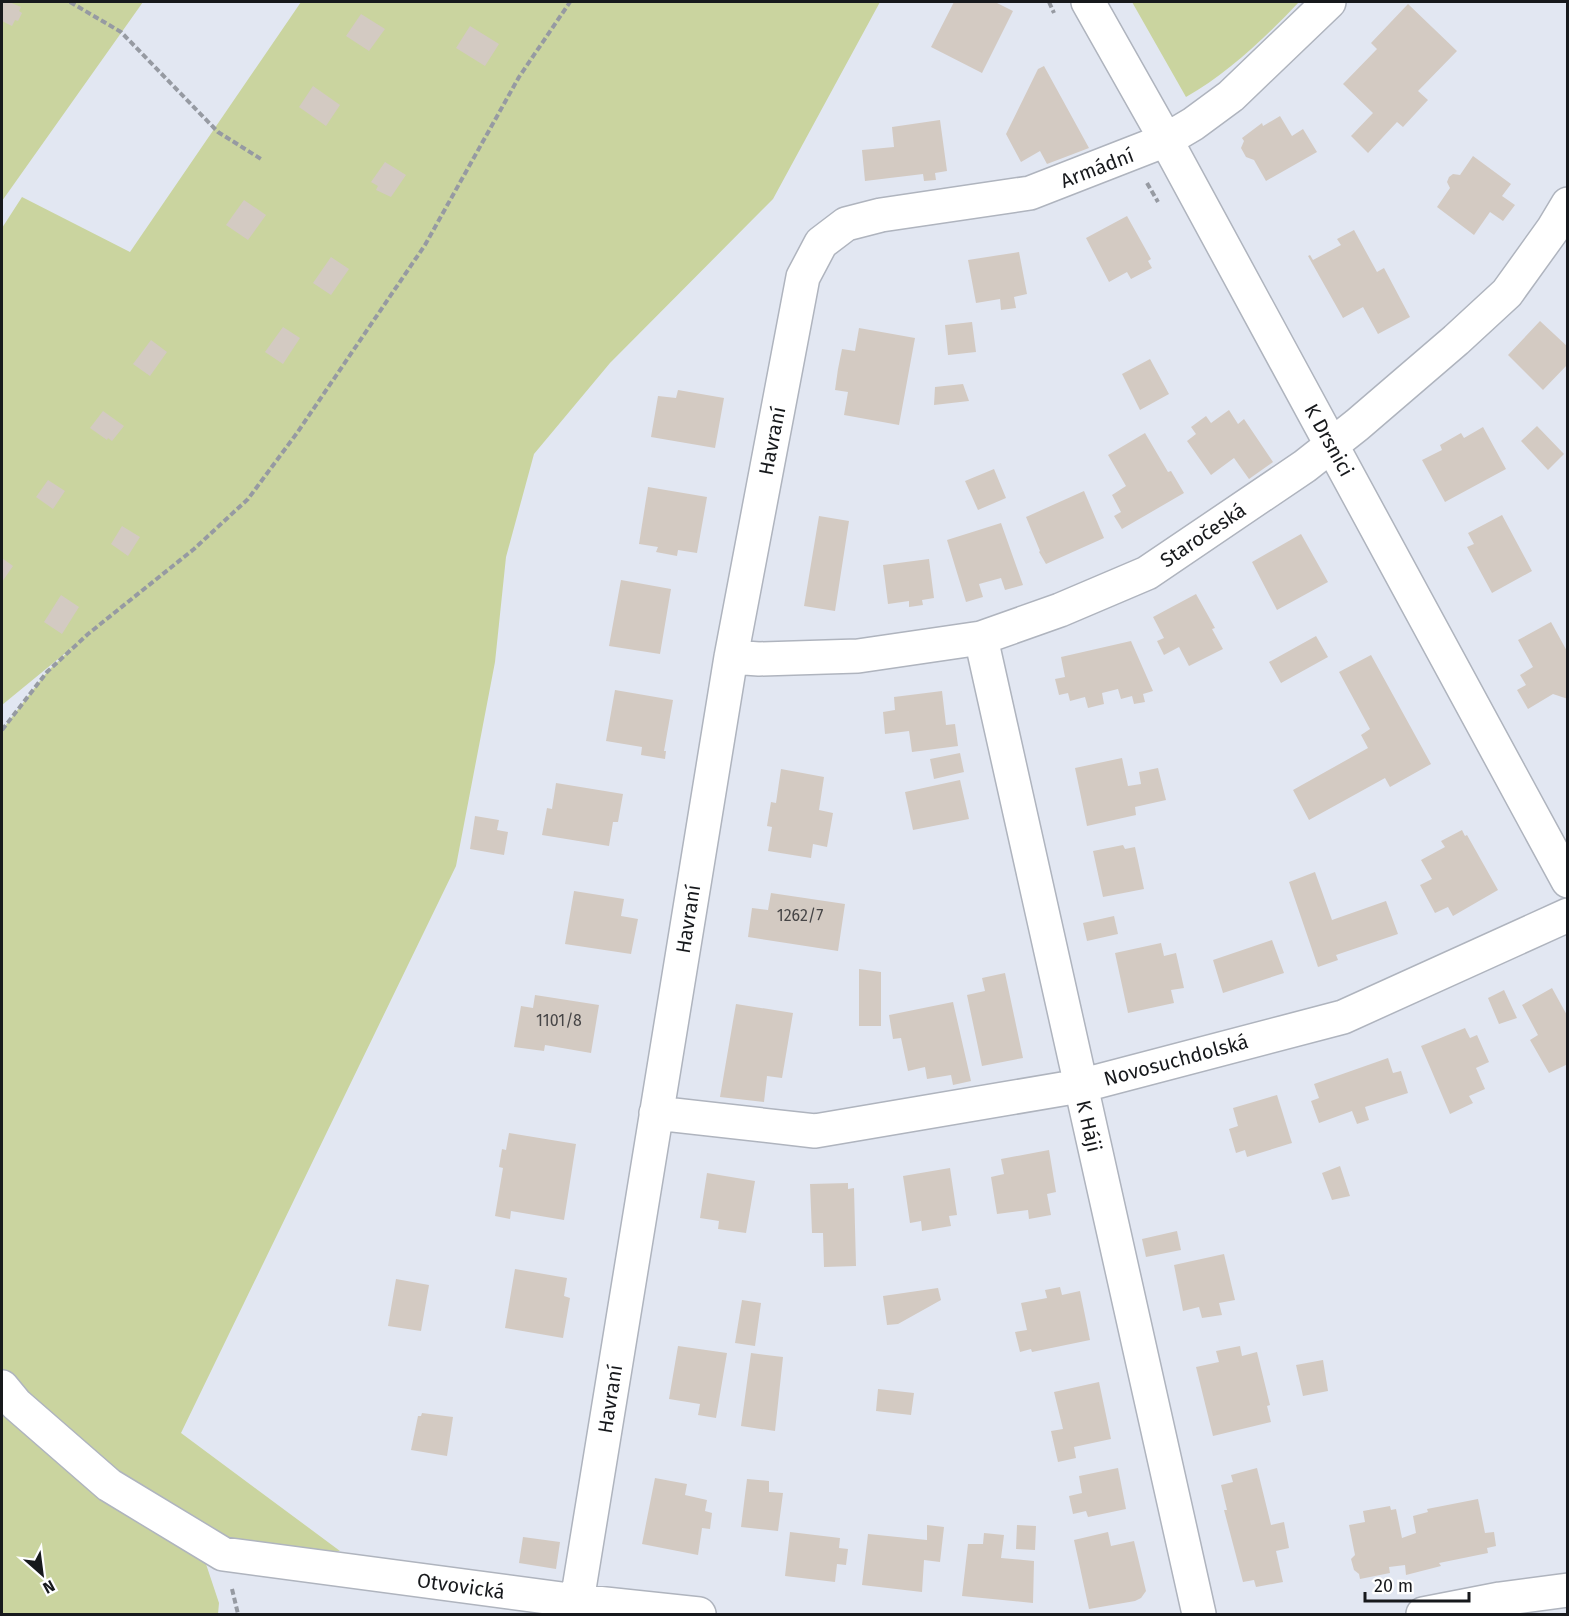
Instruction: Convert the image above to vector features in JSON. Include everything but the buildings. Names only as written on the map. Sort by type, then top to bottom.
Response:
[{"type":"street","name":"K Drsnici","points":[[1088,2],[1166,140],[1568,881]]},
{"type":"street","name":"Armádní","points":[[820,243],[846,224],[881,215],[1030,193],[1166,140],[1193,124],[1231,96],[1329,2]]},
{"type":"street","name":"Staročeská","points":[[731,657],[759,659],[858,656],[981,638],[1060,610],[1147,573],[1305,466],[1447,347],[1507,293],[1568,204]]},
{"type":"street","name":"Havraní","points":[[577,1601],[731,657],[803,277],[820,243]]},
{"type":"street","name":"K Háji","points":[[981,638],[1198,1614]]},
{"type":"street","name":"Novosuchdolská","points":[[656,1113],[815,1131],[1080,1086],[1343,1017],[1568,915]]},
{"type":"street","name":"Otvovická","points":[[2,1387],[16,1404],[110,1485],[223,1554],[577,1601],[699,1614]]},
{"type":"street","points":[[1423,1614],[1500,1599],[1568,1590]]},
{"type":"path","points":[[70,2],[121,32],[218,132],[261,159]]},
{"type":"path","points":[[2,730],[47,672],[88,634],[194,549],[248,499],[297,434],[425,245],[519,77],[570,2]]},
{"type":"green space","points":[[2,2],[143,2],[2,201]]},
{"type":"green space","points":[[301,2],[880,2],[773,199],[610,363],[534,454],[506,557],[495,662],[456,866],[181,1433],[340,1551],[223,1554],[2,1387],[2,730],[47,672],[74,646],[2,705],[2,228],[22,197],[130,252]]},
{"type":"green space","points":[[1132,2],[1299,2],[1246,54],[1186,97]]},
{"type":"green space","points":[[2,1400],[203,1555],[219,1603],[218,1614],[2,1614]]}]
